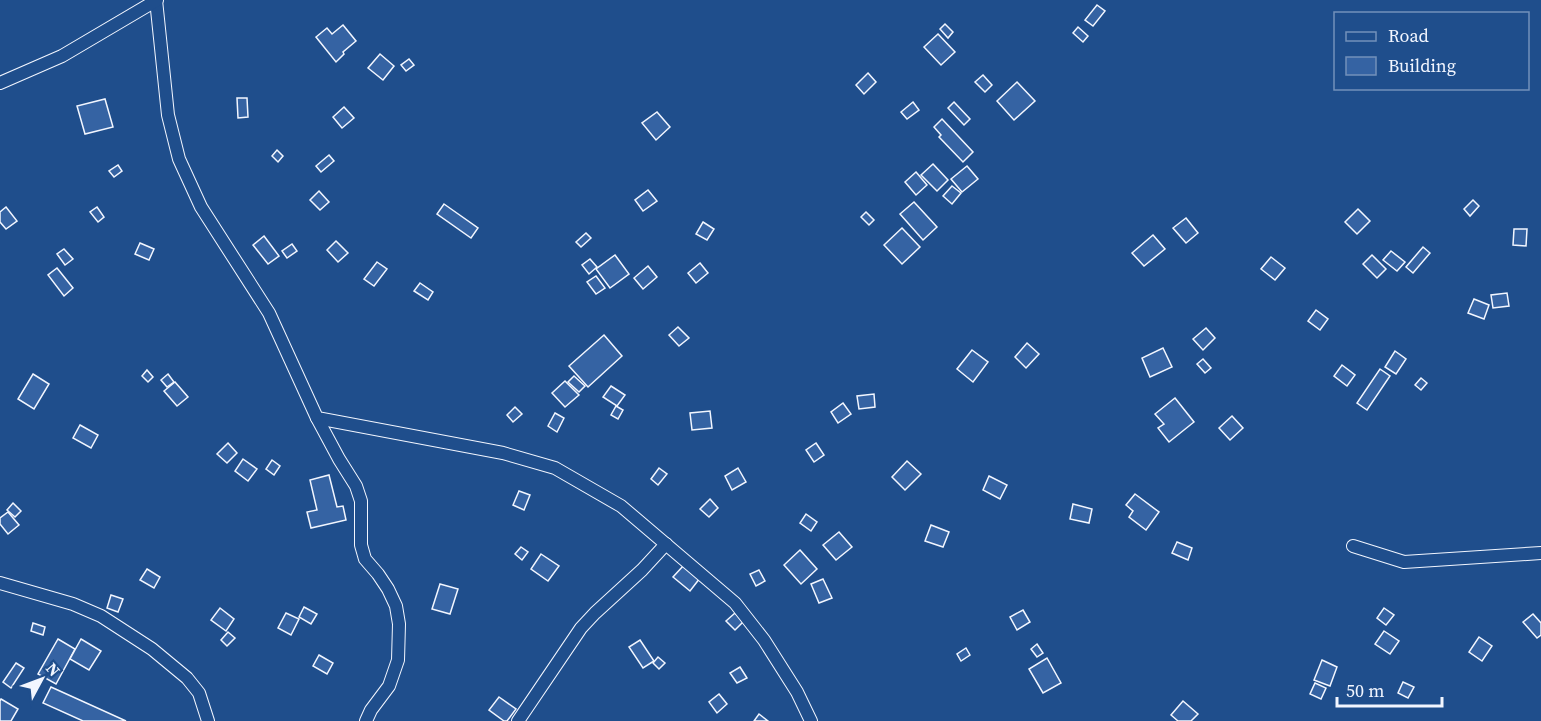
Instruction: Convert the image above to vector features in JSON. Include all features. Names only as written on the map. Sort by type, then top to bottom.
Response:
[{"type":"street","points":[[0,83],[62,56],[156,0],[168,116],[179,159],[201,207],[269,313],[317,418],[356,486],[361,501],[361,545],[365,559],[388,589],[396,606],[399,624],[398,660],[389,686],[371,710],[366,721]]},
{"type":"street","points":[[317,418],[504,453],[555,468],[621,506],[735,603],[764,640],[797,692],[811,721]]},
{"type":"street","points":[[518,721],[581,628],[666,544]]},
{"type":"street","points":[[1353,546],[1404,562],[1541,553]]},
{"type":"street","points":[[0,583],[73,604],[101,616],[152,649],[187,678],[199,693],[208,721]]},
{"type":"building","points":[[1097,5],[1105,11],[1093,26],[1085,20]]},
{"type":"building","points":[[945,24],[953,32],[948,38],[940,29]]},
{"type":"building","points":[[343,25],[356,41],[343,52],[344,54],[336,62],[316,37],[327,28],[332,34]]},
{"type":"building","points":[[1078,27],[1088,36],[1083,42],[1073,33]]},
{"type":"building","points":[[938,34],[955,52],[941,65],[924,47]]},
{"type":"building","points":[[380,54],[394,66],[383,80],[368,68]]},
{"type":"building","points":[[409,59],[414,65],[406,71],[401,65]]},
{"type":"building","points":[[868,73],[876,82],[864,94],[856,85]]},
{"type":"building","points":[[983,75],[992,85],[985,92],[975,82]]},
{"type":"building","points":[[1017,82],[1035,101],[1014,120],[997,101]]},
{"type":"building","points":[[237,98],[247,98],[248,117],[238,118]]},
{"type":"building","points":[[105,99],[113,127],[85,134],[77,106]]},
{"type":"building","points":[[913,102],[919,110],[907,119],[901,112]]},
{"type":"building","points":[[954,102],[970,119],[964,125],[948,108]]},
{"type":"building","points":[[344,107],[354,118],[342,128],[333,117]]},
{"type":"building","points":[[657,112],[670,127],[656,140],[642,123]]},
{"type":"building","points":[[942,119],[973,152],[963,162],[939,137],[941,135],[934,127]]},
{"type":"building","points":[[277,150],[283,156],[278,162],[272,156]]},
{"type":"building","points":[[329,155],[334,161],[321,172],[316,166]]},
{"type":"building","points":[[933,164],[948,180],[937,191],[921,175]]},
{"type":"building","points":[[118,165],[122,171],[114,177],[109,171]]},
{"type":"building","points":[[967,166],[978,179],[962,192],[951,179]]},
{"type":"building","points":[[916,172],[927,185],[916,195],[905,182]]},
{"type":"building","points":[[952,186],[961,193],[952,204],[943,196]]},
{"type":"building","points":[[648,190],[657,201],[643,211],[635,200]]},
{"type":"building","points":[[319,191],[329,202],[320,210],[310,200]]},
{"type":"building","points":[[1473,200],[1479,206],[1470,216],[1464,209]]},
{"type":"building","points":[[914,202],[937,227],[923,240],[900,214]]},
{"type":"building","points":[[444,204],[478,228],[471,238],[437,214]]},
{"type":"building","points":[[6,207],[17,221],[6,229],[0,222],[0,212]]},
{"type":"building","points":[[97,207],[104,217],[98,222],[90,212]]},
{"type":"building","points":[[1358,209],[1370,221],[1357,234],[1345,222]]},
{"type":"building","points":[[866,212],[874,220],[869,225],[861,217]]},
{"type":"building","points":[[1186,218],[1198,233],[1186,243],[1173,228]]},
{"type":"building","points":[[703,222],[714,229],[707,240],[696,234]]},
{"type":"building","points":[[902,228],[920,247],[902,264],[884,245]]},
{"type":"building","points":[[1514,229],[1527,229],[1526,246],[1513,245]]},
{"type":"building","points":[[586,233],[591,238],[581,247],[576,242]]},
{"type":"building","points":[[1153,235],[1165,249],[1144,266],[1132,253]]},
{"type":"building","points":[[264,236],[279,256],[268,264],[253,245]]},
{"type":"building","points":[[336,241],[348,253],[338,262],[327,250]]},
{"type":"building","points":[[140,243],[154,249],[149,260],[135,254]]},
{"type":"building","points":[[292,244],[297,251],[287,258],[282,251]]},
{"type":"building","points":[[1423,247],[1430,253],[1413,273],[1406,267]]},
{"type":"building","points":[[64,249],[73,259],[65,265],[57,254]]},
{"type":"building","points":[[1391,251],[1405,262],[1397,271],[1383,260]]},
{"type":"building","points":[[615,255],[629,274],[610,288],[596,269]]},
{"type":"building","points":[[1372,255],[1386,269],[1377,278],[1363,264]]},
{"type":"building","points":[[1271,257],[1285,268],[1275,280],[1261,269]]},
{"type":"building","points":[[590,259],[597,267],[589,274],[582,265]]},
{"type":"building","points":[[377,262],[387,269],[374,286],[364,279]]},
{"type":"building","points":[[700,263],[708,273],[696,283],[688,273]]},
{"type":"building","points":[[648,266],[657,277],[643,289],[634,278]]},
{"type":"building","points":[[57,268],[73,288],[64,296],[48,275]]},
{"type":"building","points":[[596,276],[605,288],[596,294],[587,282]]},
{"type":"building","points":[[420,283],[433,292],[428,300],[414,291]]},
{"type":"building","points":[[1507,293],[1509,306],[1493,308],[1491,295]]},
{"type":"building","points":[[1474,299],[1489,305],[1484,319],[1468,313]]},
{"type":"building","points":[[1316,310],[1328,319],[1320,330],[1308,321]]},
{"type":"building","points":[[678,327],[689,338],[679,346],[669,335]]},
{"type":"building","points":[[1206,328],[1215,338],[1203,350],[1193,339]]},
{"type":"building","points":[[604,335],[622,356],[588,387],[569,366]]},
{"type":"building","points":[[1027,343],[1039,354],[1026,368],[1015,357]]},
{"type":"building","points":[[1163,348],[1172,367],[1150,377],[1142,358]]},
{"type":"building","points":[[972,350],[988,362],[973,382],[957,369]]},
{"type":"building","points":[[1395,351],[1406,359],[1396,374],[1385,367]]},
{"type":"building","points":[[1203,359],[1211,368],[1205,373],[1197,364]]},
{"type":"building","points":[[1342,365],[1355,375],[1347,386],[1334,376]]},
{"type":"building","points":[[1380,369],[1390,376],[1367,410],[1357,403]]},
{"type":"building","points":[[147,370],[153,377],[148,382],[142,376]]},
{"type":"building","points":[[33,374],[49,384],[34,409],[18,399]]},
{"type":"building","points":[[168,374],[174,382],[167,387],[161,380]]},
{"type":"building","points":[[574,376],[585,386],[579,392],[568,382]]},
{"type":"building","points":[[1421,378],[1427,383],[1421,390],[1415,385]]},
{"type":"building","points":[[565,381],[579,395],[565,407],[552,393]]},
{"type":"building","points":[[175,382],[188,397],[177,406],[164,391]]},
{"type":"building","points":[[611,386],[625,395],[617,406],[603,397]]},
{"type":"building","points":[[874,394],[875,407],[859,409],[857,396]]},
{"type":"building","points":[[1175,398],[1194,422],[1169,442],[1158,428],[1164,424],[1155,414]]},
{"type":"building","points":[[843,403],[851,414],[838,423],[831,412]]},
{"type":"building","points":[[616,406],[623,410],[618,419],[611,415]]},
{"type":"building","points":[[515,407],[522,414],[513,422],[507,415]]},
{"type":"building","points":[[710,411],[712,428],[692,430],[690,413]]},
{"type":"building","points":[[555,413],[564,418],[557,432],[548,426]]},
{"type":"building","points":[[1232,416],[1243,428],[1230,440],[1219,428]]},
{"type":"building","points":[[80,425],[98,435],[91,448],[73,438]]},
{"type":"building","points":[[228,443],[237,453],[227,463],[217,454]]},
{"type":"building","points":[[816,443],[824,455],[814,462],[806,450]]},
{"type":"building","points":[[243,459],[257,469],[248,481],[235,471]]},
{"type":"building","points":[[272,460],[280,466],[274,475],[266,469]]},
{"type":"building","points":[[907,461],[921,474],[905,490],[892,477]]},
{"type":"building","points":[[659,468],[667,474],[658,485],[651,479]]},
{"type":"building","points":[[738,468],[746,482],[732,490],[725,476]]},
{"type":"building","points":[[329,475],[337,507],[343,506],[346,520],[311,528],[307,512],[317,510],[310,480]]},
{"type":"building","points":[[989,476],[1007,485],[1000,499],[983,490]]},
{"type":"building","points":[[519,491],[530,495],[524,510],[513,505]]},
{"type":"building","points":[[1135,494],[1159,512],[1146,530],[1129,517],[1133,511],[1126,505]]},
{"type":"building","points":[[710,499],[718,508],[709,517],[700,509]]},
{"type":"building","points":[[13,503],[21,511],[15,517],[7,510]]},
{"type":"building","points":[[1073,504],[1092,509],[1089,523],[1070,519]]},
{"type":"building","points":[[8,512],[19,525],[8,534],[0,524],[0,518]]},
{"type":"building","points":[[806,514],[817,522],[811,531],[800,523]]},
{"type":"building","points":[[931,525],[949,532],[943,547],[925,541]]},
{"type":"building","points":[[839,532],[852,547],[836,560],[823,545]]},
{"type":"building","points":[[1177,542],[1192,548],[1188,560],[1172,553]]},
{"type":"building","points":[[521,547],[528,552],[522,560],[515,554]]},
{"type":"building","points":[[800,550],[817,569],[801,584],[784,565]]},
{"type":"building","points":[[541,554],[559,566],[548,581],[531,569]]},
{"type":"building","points":[[684,565],[700,578],[690,591],[673,577]]},
{"type":"building","points":[[147,569],[160,577],[154,588],[140,580]]},
{"type":"building","points":[[759,570],[765,581],[756,586],[750,574]]},
{"type":"building","points":[[823,579],[832,598],[819,603],[811,584]]},
{"type":"building","points":[[440,584],[458,589],[450,614],[432,609]]},
{"type":"building","points":[[111,595],[123,599],[118,612],[107,608]]},
{"type":"building","points":[[304,607],[317,614],[311,624],[299,617]]},
{"type":"building","points":[[220,608],[234,619],[226,631],[211,620]]},
{"type":"building","points":[[1384,608],[1394,615],[1386,625],[1377,618]]},
{"type":"building","points":[[1023,610],[1030,622],[1017,630],[1010,617]]},
{"type":"building","points":[[286,613],[299,619],[291,635],[278,628]]},
{"type":"building","points":[[735,613],[743,622],[735,630],[726,621]]},
{"type":"building","points":[[1533,614],[1541,623],[1541,635],[1537,638],[1523,622]]},
{"type":"building","points":[[33,623],[45,627],[43,635],[31,631]]},
{"type":"building","points":[[1384,631],[1399,641],[1390,654],[1375,644]]},
{"type":"building","points":[[228,632],[235,638],[227,646],[221,640]]},
{"type":"building","points":[[1479,637],[1492,646],[1482,661],[1469,652]]},
{"type":"building","points":[[58,639],[75,649],[56,684],[38,674]]},
{"type":"building","points":[[81,639],[101,651],[89,670],[70,659]]},
{"type":"building","points":[[640,640],[654,661],[643,668],[629,647]]},
{"type":"building","points":[[1037,644],[1043,653],[1037,657],[1031,649]]},
{"type":"building","points":[[966,648],[970,655],[961,661],[957,654]]},
{"type":"building","points":[[319,655],[333,663],[327,674],[313,666]]},
{"type":"building","points":[[658,657],[665,663],[659,669],[653,663]]},
{"type":"building","points":[[1047,658],[1061,683],[1043,693],[1029,669]]},
{"type":"building","points":[[1322,660],[1337,667],[1330,686],[1314,680]]},
{"type":"building","points":[[16,663],[24,668],[11,688],[3,682]]},
{"type":"building","points":[[740,667],[747,678],[737,683],[730,673]]},
{"type":"building","points":[[1403,682],[1414,687],[1408,698],[1398,693]]},
{"type":"building","points":[[1315,683],[1326,688],[1321,699],[1310,694]]},
{"type":"building","points":[[51,687],[126,721],[83,721],[43,703]]},
{"type":"building","points":[[719,694],[727,704],[717,713],[709,702]]},
{"type":"building","points":[[499,697],[516,709],[507,721],[489,710]]},
{"type":"building","points":[[1,699],[18,709],[11,721],[0,721]]},
{"type":"building","points":[[1183,701],[1198,714],[1191,721],[1178,721],[1171,715]]},
{"type":"building","points":[[759,714],[768,721],[754,721]]}]
